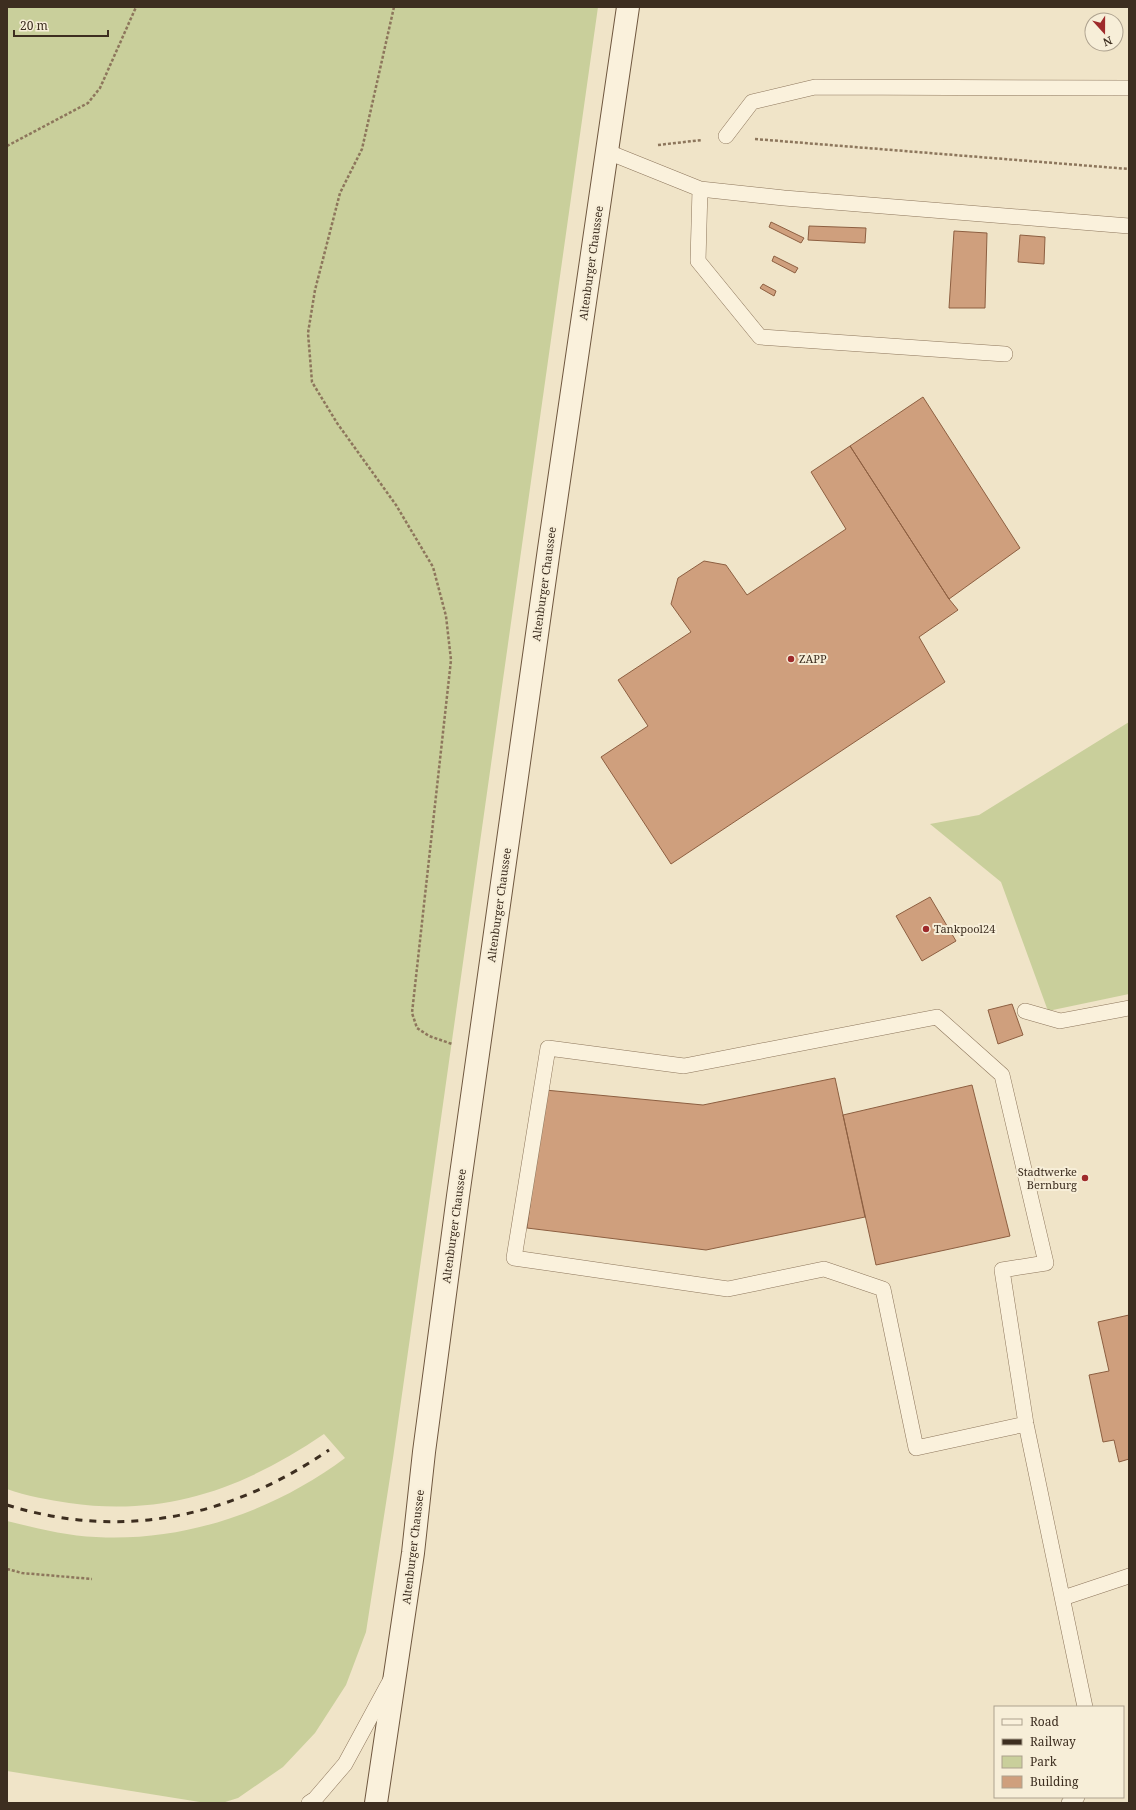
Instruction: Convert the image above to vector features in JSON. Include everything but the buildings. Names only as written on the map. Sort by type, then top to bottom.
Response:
[{"type":"main road","name":"Altenburger Chaussee","points":[[376,1803],[413,1553],[427,1429],[550,541],[628,7]]},
{"type":"lane","points":[[726,136],[752,102],[815,87],[1129,88]]},
{"type":"lane","points":[[608,152],[700,189],[784,198],[1129,226]]},
{"type":"lane","points":[[700,189],[698,261],[760,337],[1005,354]]},
{"type":"lane","points":[[1025,1011],[1060,1021],[1129,1008]]},
{"type":"lane","points":[[1026,1424],[916,1448],[883,1289],[824,1269],[728,1289],[514,1258],[548,1048],[684,1066],[936,1017],[1002,1075],[1046,1263],[1002,1270],[1026,1424],[1085,1706]]},
{"type":"lane","points":[[1062,1598],[1129,1576]]},
{"type":"lane","points":[[309,1803],[315,1799],[345,1764],[396,1667]]},
{"type":"path","points":[[7,146],[88,103],[100,88],[136,7]]},
{"type":"path","points":[[394,7],[362,149],[340,193],[315,290],[308,333],[312,382],[337,423],[396,505],[433,567],[446,616],[451,660],[412,1012],[417,1028],[429,1036],[479,1054]]},
{"type":"path","points":[[655,146],[726,136],[1129,169]]},
{"type":"path","points":[[7,1569],[22,1573],[92,1579]]},
{"type":"green space","points":[[7,7],[598,7],[393,1458],[366,1632],[346,1685],[315,1733],[283,1767],[238,1798],[222,1803],[206,1803],[7,1771],[7,1521],[62,1533],[96,1537],[129,1537],[162,1534],[195,1528],[258,1508],[318,1477],[345,1458],[324,1434],[264,1470],[234,1483],[203,1494],[171,1502],[139,1506],[105,1506],[69,1503],[30,1496],[7,1489]]},
{"type":"green space","points":[[1129,722],[1129,994],[1048,1011],[1001,882],[930,824],[979,815]]},
{"type":"railway","points":[[7,1505],[50,1516],[92,1521],[134,1521],[175,1516],[215,1506],[254,1492],[292,1473],[329,1450]]},
{"type":"place","name":"ZAPP","points":[[791,659]]},
{"type":"place","name":"Tankpool24","points":[[926,929]]},
{"type":"place","name":"Stadtwerke Bernburg","points":[[1085,1178]]}]
